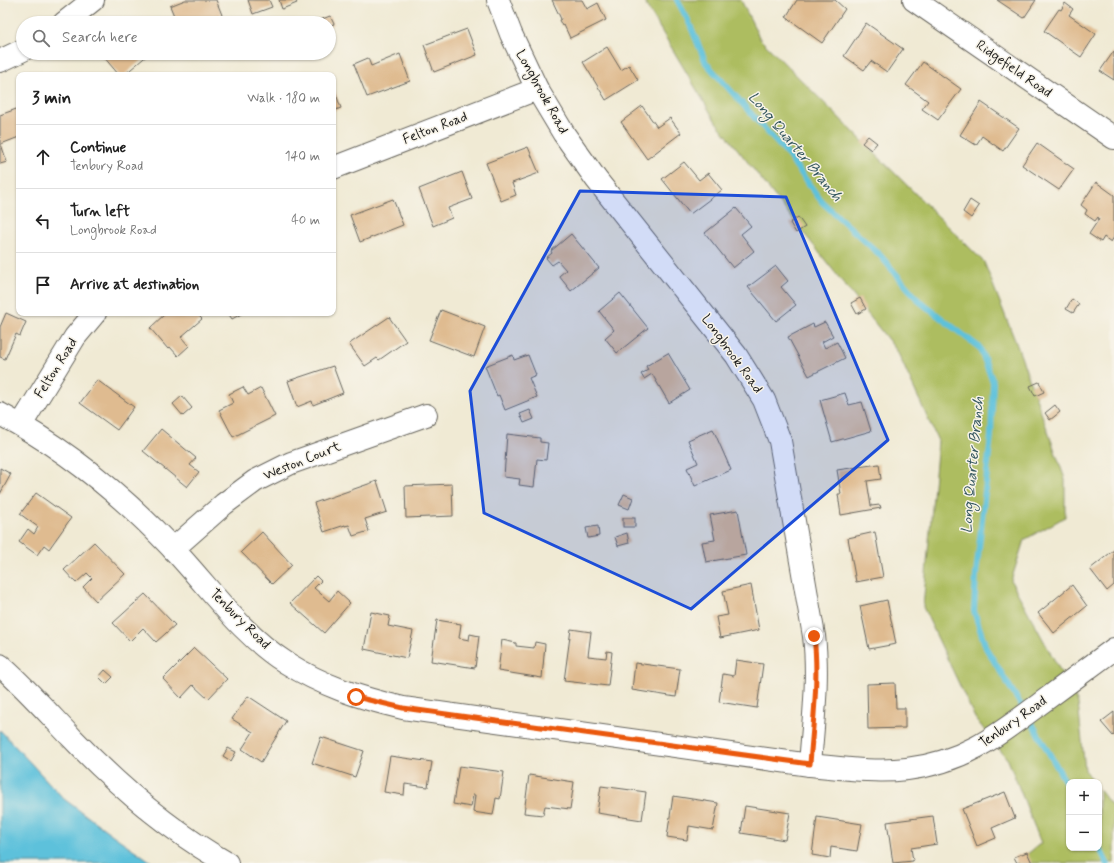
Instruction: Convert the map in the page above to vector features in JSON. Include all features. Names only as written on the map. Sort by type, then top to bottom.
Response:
[{"type":"main road","points":[[73,16],[93,0]]},
{"type":"main road","name":"Longbrook Road","points":[[498,0],[511,34],[538,88],[564,134],[596,179],[736,356],[764,400],[780,441],[814,636],[816,684],[810,764]]},
{"type":"main road","name":"Ridgefield Road","points":[[914,0],[1114,138]]},
{"type":"main road","points":[[0,61],[16,53]]},
{"type":"main road","name":"Felton Road","points":[[336,167],[538,88]]},
{"type":"main road","name":"Felton Road","points":[[21,425],[75,337],[92,316]]},
{"type":"main road","name":"Tenbury Road","points":[[0,414],[21,425],[90,472],[128,504],[173,549],[251,634],[279,657],[314,679],[356,697],[403,708],[810,764],[873,770],[906,769],[937,763],[965,754],[994,738],[1114,649]]},
{"type":"main road","name":"Weston Court","points":[[173,549],[224,504],[255,481],[291,463],[426,415]]},
{"type":"main road","points":[[0,665],[30,692],[73,739],[131,794],[178,832],[227,863]]},
{"type":"highlighted area","points":[[580,191],[786,197],[888,440],[691,609],[484,513],[470,391]]},
{"type":"green space","points":[[643,0],[741,0],[760,39],[984,262],[1018,348],[1065,479],[1065,517],[1024,540],[1011,581],[1078,703],[1085,770],[1092,779],[1066,779],[1066,851],[1102,851],[1102,793],[1114,809],[1114,863],[1016,863],[1041,843],[1008,760],[975,718],[923,607],[938,441],[897,351],[716,122]]},
{"type":"water","points":[[0,730],[64,799],[153,863],[0,863]]},
{"type":"building","points":[[185,0],[216,0],[222,15],[174,16],[170,6]]},
{"type":"building","points":[[248,0],[269,0],[272,7],[253,14]]},
{"type":"building","points":[[279,0],[295,0],[297,3],[282,9]]},
{"type":"building","points":[[552,0],[582,0],[587,9],[598,3],[606,20],[570,38],[564,25],[562,26],[559,20],[561,19]]},
{"type":"building","points":[[797,0],[835,0],[845,9],[822,43],[786,17]]},
{"type":"building","points":[[997,0],[1036,0],[1024,18]]},
{"type":"building","points":[[1065,3],[1073,9],[1069,15],[1096,34],[1081,57],[1044,31]]},
{"type":"building","points":[[866,23],[903,49],[887,72],[871,61],[864,70],[844,56]]},
{"type":"building","points":[[467,29],[477,55],[434,72],[424,45]]},
{"type":"building","points":[[607,47],[621,70],[629,65],[638,80],[606,100],[583,62]]},
{"type":"building","points":[[1114,51],[1114,80],[1100,71]]},
{"type":"building","points":[[400,54],[410,81],[367,97],[354,64],[368,58],[371,66]]},
{"type":"building","points":[[106,60],[142,60],[128,72],[116,72]]},
{"type":"building","points":[[923,62],[961,89],[938,120],[922,109],[928,101],[906,85]]},
{"type":"building","points":[[336,94],[341,108],[336,110]]},
{"type":"building","points":[[981,102],[1019,128],[1003,151],[982,136],[976,145],[960,135]]},
{"type":"building","points":[[642,106],[657,127],[670,118],[681,133],[647,159],[621,122]]},
{"type":"building","points":[[16,109],[16,138],[1,144],[7,162],[0,164],[0,115]]},
{"type":"building","points":[[868,136],[877,143],[871,150],[862,143]]},
{"type":"building","points":[[1037,143],[1074,169],[1059,190],[1022,165]]},
{"type":"building","points":[[528,147],[539,173],[512,183],[516,195],[501,201],[486,163]]},
{"type":"building","points":[[684,162],[699,180],[708,173],[722,190],[690,214],[662,179]]},
{"type":"building","points":[[462,172],[472,199],[448,208],[452,218],[433,226],[419,189]]},
{"type":"building","points":[[1096,182],[1114,195],[1114,237],[1111,242],[1104,237],[1101,242],[1089,234],[1099,219],[1098,217],[1095,221],[1085,214],[1087,210],[1081,205]]},
{"type":"building","points":[[393,199],[403,225],[360,242],[350,215]]},
{"type":"building","points":[[970,200],[979,206],[971,218],[963,212]]},
{"type":"building","points":[[736,208],[751,226],[741,234],[754,251],[733,268],[705,233]]},
{"type":"building","points":[[798,217],[805,227],[796,233],[790,223]]},
{"type":"building","points":[[571,234],[599,268],[571,291],[559,276],[566,270],[558,261],[552,265],[546,258],[552,253],[551,251]]},
{"type":"building","points":[[776,266],[788,281],[781,287],[796,305],[776,321],[748,287]]},
{"type":"building","points":[[620,293],[648,328],[617,353],[605,338],[614,330],[599,311]]},
{"type":"building","points":[[860,298],[866,309],[857,314],[851,303]]},
{"type":"building","points":[[1072,299],[1079,304],[1073,313],[1066,309]]},
{"type":"building","points":[[441,310],[485,327],[474,357],[429,340]]},
{"type":"building","points":[[6,313],[26,322],[20,336],[16,334],[5,359],[0,357],[0,327]]},
{"type":"building","points":[[163,316],[199,316],[202,319],[181,337],[189,346],[178,356],[170,347],[168,349],[150,328]]},
{"type":"building","points":[[230,316],[238,316],[232,319]]},
{"type":"building","points":[[389,317],[406,341],[379,360],[377,358],[365,366],[349,344]]},
{"type":"building","points":[[825,322],[833,336],[822,342],[825,348],[837,342],[845,358],[809,376],[788,337],[813,324],[814,327]]},
{"type":"building","points":[[668,353],[690,390],[669,403],[652,374],[644,379],[641,374],[648,370],[646,366]]},
{"type":"building","points":[[513,355],[514,360],[528,355],[536,375],[529,378],[537,397],[505,410],[499,395],[497,396],[485,366]]},
{"type":"building","points":[[333,366],[343,393],[313,405],[312,401],[297,407],[288,381]]},
{"type":"building","points":[[97,380],[134,407],[117,430],[80,403]]},
{"type":"building","points":[[1039,382],[1044,392],[1035,396],[1030,386]]},
{"type":"building","points":[[243,387],[248,395],[261,388],[275,416],[233,437],[219,410],[233,403],[229,394]]},
{"type":"building","points":[[845,393],[849,405],[862,402],[871,431],[832,442],[820,400]]},
{"type":"building","points":[[182,396],[192,408],[183,416],[173,404]]},
{"type":"building","points":[[1055,405],[1060,412],[1050,420],[1045,413]]},
{"type":"building","points":[[530,410],[534,419],[524,423],[520,414]]},
{"type":"building","points":[[161,429],[196,458],[190,465],[199,472],[187,487],[143,451]]},
{"type":"building","points":[[713,429],[731,470],[695,486],[687,468],[698,463],[688,440]]},
{"type":"building","points":[[507,434],[540,438],[540,442],[548,443],[546,460],[537,459],[534,487],[519,485],[520,479],[504,477]]},
{"type":"building","points":[[879,464],[881,479],[867,481],[871,506],[880,505],[881,508],[841,515],[838,494],[841,494],[837,470]]},
{"type":"building","points":[[0,468],[11,474],[0,494]]},
{"type":"building","points":[[377,481],[387,512],[365,519],[369,531],[353,536],[349,525],[345,525],[324,532],[314,503]]},
{"type":"building","points":[[452,484],[453,516],[406,518],[405,486]]},
{"type":"building","points":[[36,493],[71,518],[49,549],[44,545],[37,555],[19,542],[28,529],[34,534],[38,527],[20,514]]},
{"type":"building","points":[[624,494],[633,498],[629,509],[619,505]]},
{"type":"building","points":[[738,510],[746,555],[706,562],[702,542],[715,540],[710,515]]},
{"type":"building","points":[[623,518],[635,518],[635,527],[623,527]]},
{"type":"building","points":[[598,526],[599,536],[588,538],[586,528]]},
{"type":"building","points":[[262,532],[292,565],[272,584],[241,552]]},
{"type":"building","points":[[875,532],[883,577],[856,582],[848,538]]},
{"type":"building","points":[[627,533],[629,543],[618,546],[615,537]]},
{"type":"building","points":[[94,542],[125,574],[96,601],[83,587],[92,578],[87,573],[76,583],[64,570]]},
{"type":"building","points":[[1114,550],[1114,585],[1107,591],[1090,569]]},
{"type":"building","points":[[316,576],[321,581],[314,588],[329,601],[337,591],[350,603],[324,633],[290,603]]},
{"type":"building","points":[[751,585],[759,630],[720,638],[716,617],[728,615],[723,591]]},
{"type":"building","points":[[1072,585],[1087,606],[1054,633],[1038,613]]},
{"type":"building","points":[[145,594],[175,625],[156,642],[143,628],[130,641],[113,623]]},
{"type":"building","points":[[887,600],[896,644],[869,649],[860,606]]},
{"type":"building","points":[[371,612],[390,616],[388,626],[413,631],[407,658],[364,649]]},
{"type":"building","points":[[437,620],[461,624],[459,638],[469,640],[470,634],[479,636],[475,668],[431,661]]},
{"type":"building","points":[[571,629],[591,632],[588,656],[606,658],[607,651],[612,652],[608,686],[564,681]]},
{"type":"building","points":[[502,640],[516,643],[516,646],[534,648],[535,642],[545,644],[542,678],[498,671]]},
{"type":"building","points":[[194,648],[227,679],[208,699],[193,685],[181,698],[163,679]]},
{"type":"building","points":[[736,660],[763,664],[757,708],[719,702],[723,674],[734,676]]},
{"type":"building","points":[[635,663],[680,669],[676,697],[632,690]]},
{"type":"building","points":[[105,670],[113,677],[106,684],[99,677]]},
{"type":"building","points":[[895,683],[896,708],[905,708],[905,728],[868,729],[867,684]]},
{"type":"building","points":[[248,696],[286,721],[261,762],[242,749],[253,732],[232,719]]},
{"type":"building","points":[[1114,712],[1114,735],[1113,736],[1101,722]]},
{"type":"building","points":[[321,737],[364,751],[355,777],[312,763]]},
{"type":"building","points":[[228,748],[236,752],[231,761],[223,756]]},
{"type":"building","points":[[390,756],[432,762],[428,787],[405,784],[404,795],[384,792]]},
{"type":"building","points":[[459,766],[504,772],[500,799],[496,798],[493,815],[473,812],[475,795],[473,795],[471,807],[453,804]]},
{"type":"building","points":[[529,775],[574,782],[570,809],[545,806],[543,815],[524,813]]},
{"type":"building","points":[[601,786],[646,792],[642,820],[597,813]]},
{"type":"building","points":[[1005,792],[1015,818],[992,828],[996,838],[977,846],[962,809]]},
{"type":"building","points":[[673,796],[718,803],[713,830],[689,826],[687,840],[667,837]]},
{"type":"building","points":[[745,806],[790,813],[785,840],[741,833]]},
{"type":"building","points":[[933,816],[937,844],[911,848],[913,861],[893,863],[887,822]]},
{"type":"building","points":[[817,817],[862,824],[857,851],[831,847],[830,858],[812,855]]},
{"type":"building","points":[[1027,852],[1032,863],[1017,863],[1014,857]]},
{"type":"waterway","name":"Long Quarter Branch","points":[[677,0],[688,20],[706,63],[787,154],[822,202],[879,254],[919,301],[980,348],[993,382],[991,436],[976,575],[974,611],[986,648],[1024,710]]},
{"type":"waterway","name":"Long Quarter Branch","points":[[1029,718],[1066,783]]},
{"type":"waterway","name":"Long Quarter Branch","points":[[1101,851],[1107,863]]},
{"type":"route","points":[[356,697],[403,708],[810,764],[816,684],[814,636]]}]
